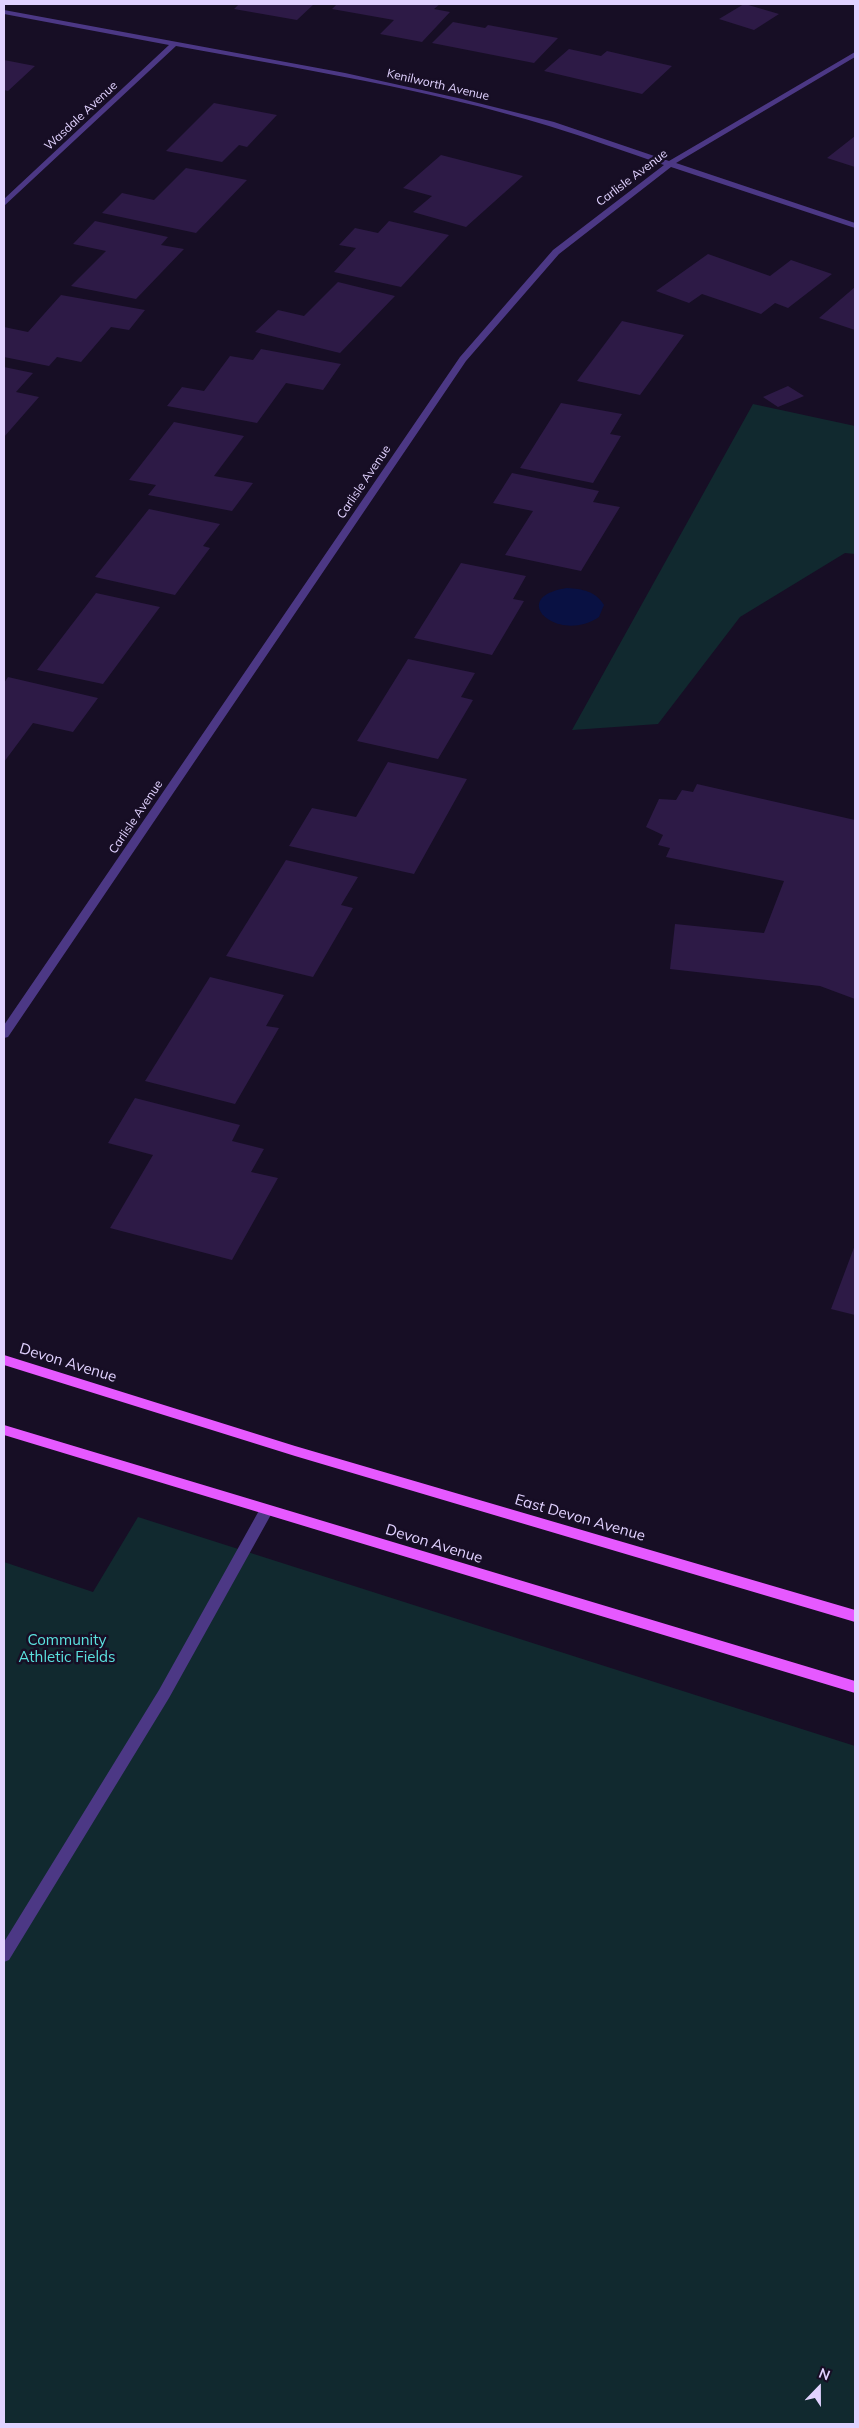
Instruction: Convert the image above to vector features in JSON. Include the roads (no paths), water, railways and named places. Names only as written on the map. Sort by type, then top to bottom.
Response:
[{"type":"main road","name":"Devon Avenue","points":[[4,1360],[295,1451]]},
{"type":"main road","name":"Devon Avenue","points":[[4,1430],[266,1511],[855,1687]]},
{"type":"main road","name":"East Devon Avenue","points":[[295,1451],[855,1616]]},
{"type":"street","name":"Kenilworth Avenue","points":[[4,12],[345,75],[458,100],[551,124],[855,226]]},
{"type":"street","name":"Wasdale Avenue","points":[[4,203],[173,44]]},
{"type":"street","name":"Carlisle Avenue","points":[[4,1034],[463,359],[556,252],[671,163],[855,54]]},
{"type":"street","points":[[4,1956],[164,1694],[266,1511]]},
{"type":"park label","name":"Community Athletic Fields","points":[[67,1648]]}]
